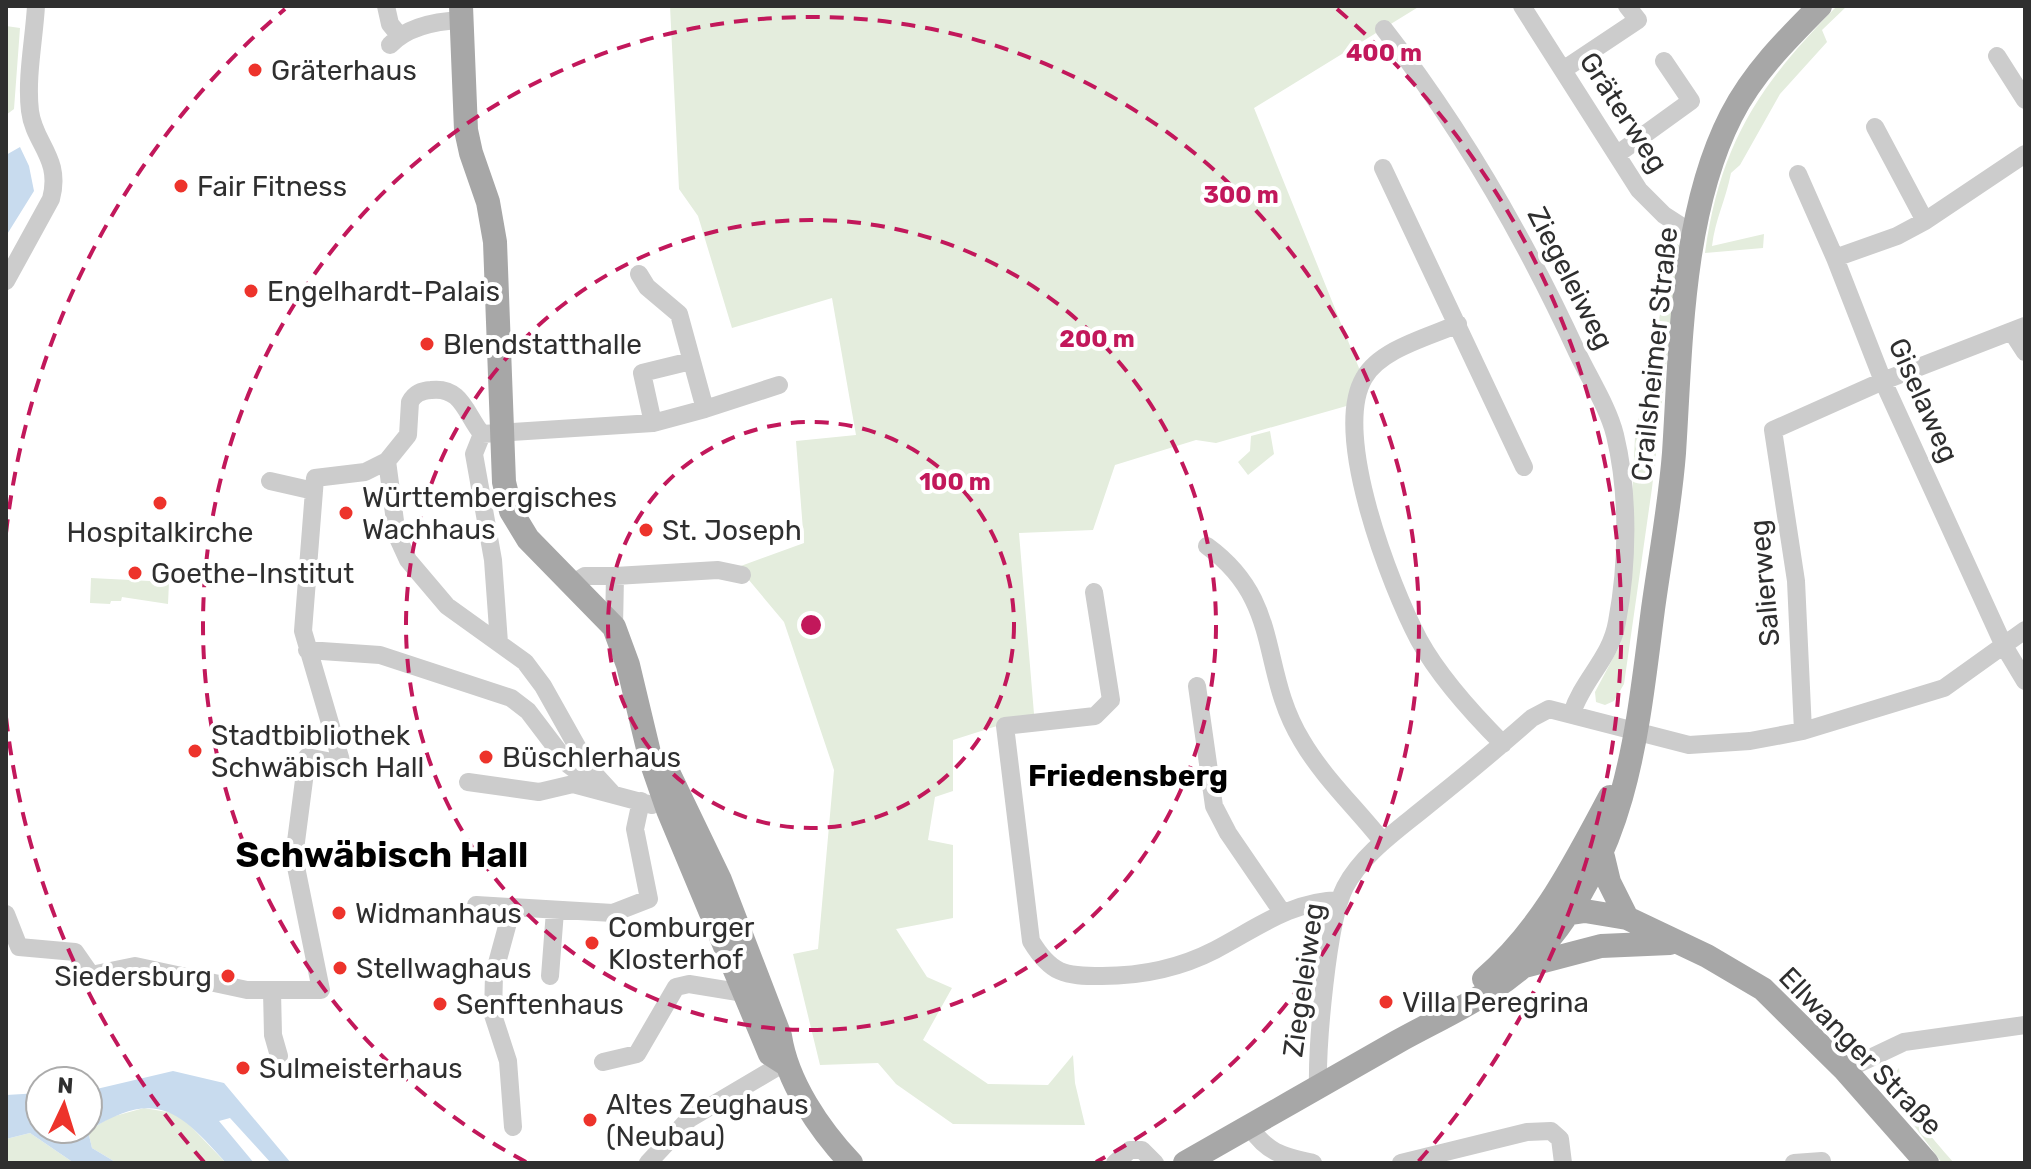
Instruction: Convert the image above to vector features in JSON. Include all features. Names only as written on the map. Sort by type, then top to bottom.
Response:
[{"type":"main road","name":"Crailsheimer Straße","points":[[1185,1163],[1400,1040],[1464,1007],[1523,967],[1569,913],[1603,857],[1636,738],[1674,457],[1678,366],[1695,235],[1710,169],[1730,119],[1755,75],[1820,6]]},
{"type":"main road","points":[[462,13],[466,130],[494,233],[492,434],[511,511],[528,539],[614,627],[645,728],[651,761],[668,810],[770,1054],[784,1063]]},
{"type":"main road","points":[[645,728],[694,824],[780,1036],[784,1063],[811,1110],[851,1163]]},
{"type":"main road","name":"Crailsheimer Straße","points":[[1400,1040],[1470,991],[1541,920],[1569,877],[1636,738]]},
{"type":"main road","points":[[668,810],[694,824]]},
{"type":"main road","points":[[1603,857],[1609,882],[1627,918]]},
{"type":"main road","name":"Crailsheimer Straße","points":[[1569,877],[1569,913]]},
{"type":"main road","points":[[1541,920],[1585,911],[1627,918],[1678,943]]},
{"type":"main road","points":[[1569,913],[1574,923],[1601,946]]},
{"type":"main road","name":"Ellwanger Straße","points":[[1523,967],[1601,946],[1678,943],[1733,969],[1763,989],[1845,1070],[1927,1163]]},
{"type":"street","points":[[6,281],[51,199],[55,185],[50,159],[30,111],[36,6]]},
{"type":"street","points":[[386,6],[394,40],[462,13]]},
{"type":"street","name":"Gräterweg","points":[[1522,6],[1619,153],[1639,190],[1664,215],[1695,235]]},
{"type":"street","points":[[1563,70],[1638,20],[1627,6]]},
{"type":"street","name":"Ziegeleiweg","points":[[1384,29],[1494,188],[1556,305],[1615,433],[1624,505],[1624,572],[1617,625],[1607,656],[1578,693],[1572,713]]},
{"type":"street","points":[[1997,56],[2025,100]]},
{"type":"street","points":[[1619,153],[1691,101],[1664,61]]},
{"type":"street","points":[[1875,127],[1925,221]]},
{"type":"street","points":[[1835,258],[1897,236],[1925,221],[2025,154]]},
{"type":"street","points":[[1383,168],[1524,467]]},
{"type":"street","name":"Giselaweg","points":[[1798,174],[1883,381],[2004,646],[2025,681]]},
{"type":"street","points":[[639,274],[647,287],[679,314],[705,409]]},
{"type":"street","points":[[1458,324],[1381,359],[1363,378],[1357,403],[1358,462],[1386,564],[1420,642],[1470,711],[1503,744]]},
{"type":"street","points":[[1883,381],[2018,329],[2025,352]]},
{"type":"street","points":[[653,423],[642,373],[691,361]]},
{"type":"street","name":"Salierweg","points":[[1803,731],[1796,581],[1773,430],[1883,381]]},
{"type":"street","points":[[499,643],[493,560],[474,454],[492,434],[653,423],[779,385]]},
{"type":"street","points":[[270,481],[314,485],[365,472],[387,461],[408,435],[410,402],[424,391],[443,388],[458,397],[492,434]]},
{"type":"street","points":[[387,461],[397,536],[408,560],[447,606],[525,662],[543,686],[589,768],[607,791]]},
{"type":"street","points":[[6,914],[19,947],[75,952],[91,975],[124,967],[151,967],[221,986],[272,991],[321,990],[294,857],[307,757],[342,764],[303,631],[314,485]]},
{"type":"street","points":[[1207,546],[1229,562],[1249,587],[1261,611],[1281,696],[1302,741],[1383,842]]},
{"type":"street","points":[[572,584],[585,576],[718,570],[742,575]]},
{"type":"street","points":[[614,627],[615,576]]},
{"type":"street","points":[[1094,592],[1111,700],[1095,716],[1005,726],[1031,941],[1043,961],[1068,975],[1136,975],[1175,966],[1214,950],[1282,912],[1311,903],[1340,900]]},
{"type":"street","name":"Ziegeleiweg","points":[[1318,1087],[1318,1058],[1340,900],[1346,884],[1383,842],[1532,718],[1549,709],[1572,713],[1636,738],[1689,745],[1725,744],[1803,731],[1944,688],[2025,630]]},
{"type":"street","points":[[307,650],[380,655],[511,698],[528,711],[569,765],[607,791]]},
{"type":"street","points":[[1197,686],[1214,806],[1228,833],[1282,912]]},
{"type":"street","points":[[476,905],[613,913],[649,899],[635,829],[636,800],[647,787],[651,761]]},
{"type":"street","points":[[468,782],[539,792],[573,784],[668,810]]},
{"type":"street","points":[[512,908],[494,974],[493,1015],[508,1061],[513,1127]]},
{"type":"street","points":[[550,976],[555,911]]},
{"type":"street","points":[[603,1062],[637,1054],[676,987],[689,984],[744,993]]},
{"type":"street","points":[[272,991],[273,1035],[279,1056]]},
{"type":"street","points":[[1845,1070],[1904,1042],[2025,1025]]},
{"type":"street","points":[[648,1163],[689,1119],[784,1063]]},
{"type":"street","points":[[1250,1127],[1262,1145],[1274,1154],[1313,1163]]},
{"type":"street","points":[[1401,1163],[1527,1132],[1551,1131],[1560,1139],[1563,1163]]},
{"type":"street","points":[[1115,1163],[1130,1150],[1142,1150],[1155,1163]]},
{"type":"street","points":[[1794,1163],[1822,1161]]},
{"type":"green space","points":[[670,6],[1420,6],[1254,108],[1363,378],[1357,403],[1216,443],[1196,440],[1115,465],[1093,530],[1019,533],[1034,714],[953,740],[953,791],[935,797],[928,840],[953,845],[953,918],[896,929],[927,977],[952,988],[923,1040],[988,1084],[1048,1085],[1073,1055],[1075,1083],[1085,1125],[953,1124],[896,1084],[878,1063],[820,1065],[793,954],[818,949],[834,770],[784,622],[738,567],[804,543],[796,441],[856,435],[832,298],[732,328],[698,216],[679,189]]},
{"type":"green space","points":[[1837,6],[1847,6],[1822,30],[1827,42],[1780,94],[1740,165],[1731,173],[1712,246],[1764,234],[1763,248],[1705,253],[1721,179],[1748,118],[1786,62]]},
{"type":"green space","points":[[6,26],[20,28],[14,109],[6,115]]},
{"type":"green space","points":[[1674,242],[1680,246],[1652,488],[1624,684],[1614,701],[1605,705],[1596,702],[1595,692],[1620,645],[1626,618],[1635,437],[1670,265],[1665,248]]},
{"type":"green space","points":[[1270,431],[1274,454],[1248,475],[1238,462],[1250,451],[1251,436]]},
{"type":"green space","points":[[91,578],[169,582],[168,604],[122,597],[121,601],[111,601],[110,604],[90,603]]},
{"type":"green space","points":[[1899,1068],[1901,1082],[1912,1108],[1954,1163],[1942,1163],[1895,1100],[1893,1075]]},
{"type":"green space","points":[[144,1108],[179,1114],[226,1163],[117,1163],[91,1145],[104,1145],[104,1121]]},
{"type":"green space","points":[[24,1134],[24,1145],[48,1145],[74,1163],[6,1163],[6,1139]]},
{"type":"water","points":[[20,147],[29,166],[34,191],[6,236],[6,155]]},
{"type":"water","points":[[173,1071],[224,1083],[291,1163],[271,1163],[230,1118],[219,1121],[254,1163],[226,1163],[180,1118],[165,1111],[149,1108],[132,1110],[104,1122],[104,1087]]},
{"type":"water","points":[[24,1094],[24,1134],[6,1139],[6,1095]]},
{"type":"water","points":[[48,1145],[91,1145],[117,1163],[74,1163]]},
{"type":"place","name":"Gräterhaus","points":[[255,70]]},
{"type":"place","name":"Fair Fitness","points":[[181,186]]},
{"type":"place","name":"Engelhardt-Palais","points":[[251,291]]},
{"type":"place","name":"Blendstatthalle","points":[[427,344]]},
{"type":"place","name":"Hospitalkirche","points":[[160,503]]},
{"type":"place","name":"Württembergisches Wachhaus","points":[[346,513]]},
{"type":"place","name":"St. Joseph","points":[[646,530]]},
{"type":"place","name":"Goethe-Institut","points":[[135,573]]},
{"type":"place","name":"Stadtbibliothek Schwäbisch Hall","points":[[195,751]]},
{"type":"place","name":"Büschlerhaus","points":[[486,757]]},
{"type":"place","name":"Widmanhaus","points":[[339,913]]},
{"type":"place","name":"Comburger Klosterhof","points":[[592,943]]},
{"type":"place","name":"Stellwaghaus","points":[[340,968]]},
{"type":"place","name":"Siedersburg","points":[[228,976]]},
{"type":"place","name":"Villa Peregrina","points":[[1386,1002]]},
{"type":"place","name":"Senftenhaus","points":[[440,1004]]},
{"type":"place","name":"Sulmeisterhaus","points":[[243,1068]]},
{"type":"place","name":"Altes Zeughaus (Neubau)","points":[[590,1120]]},
{"type":"district","name":"Friedensberg","points":[[1128,776]]},
{"type":"district","name":"Schwäbisch Hall","points":[[382,854]]}]
